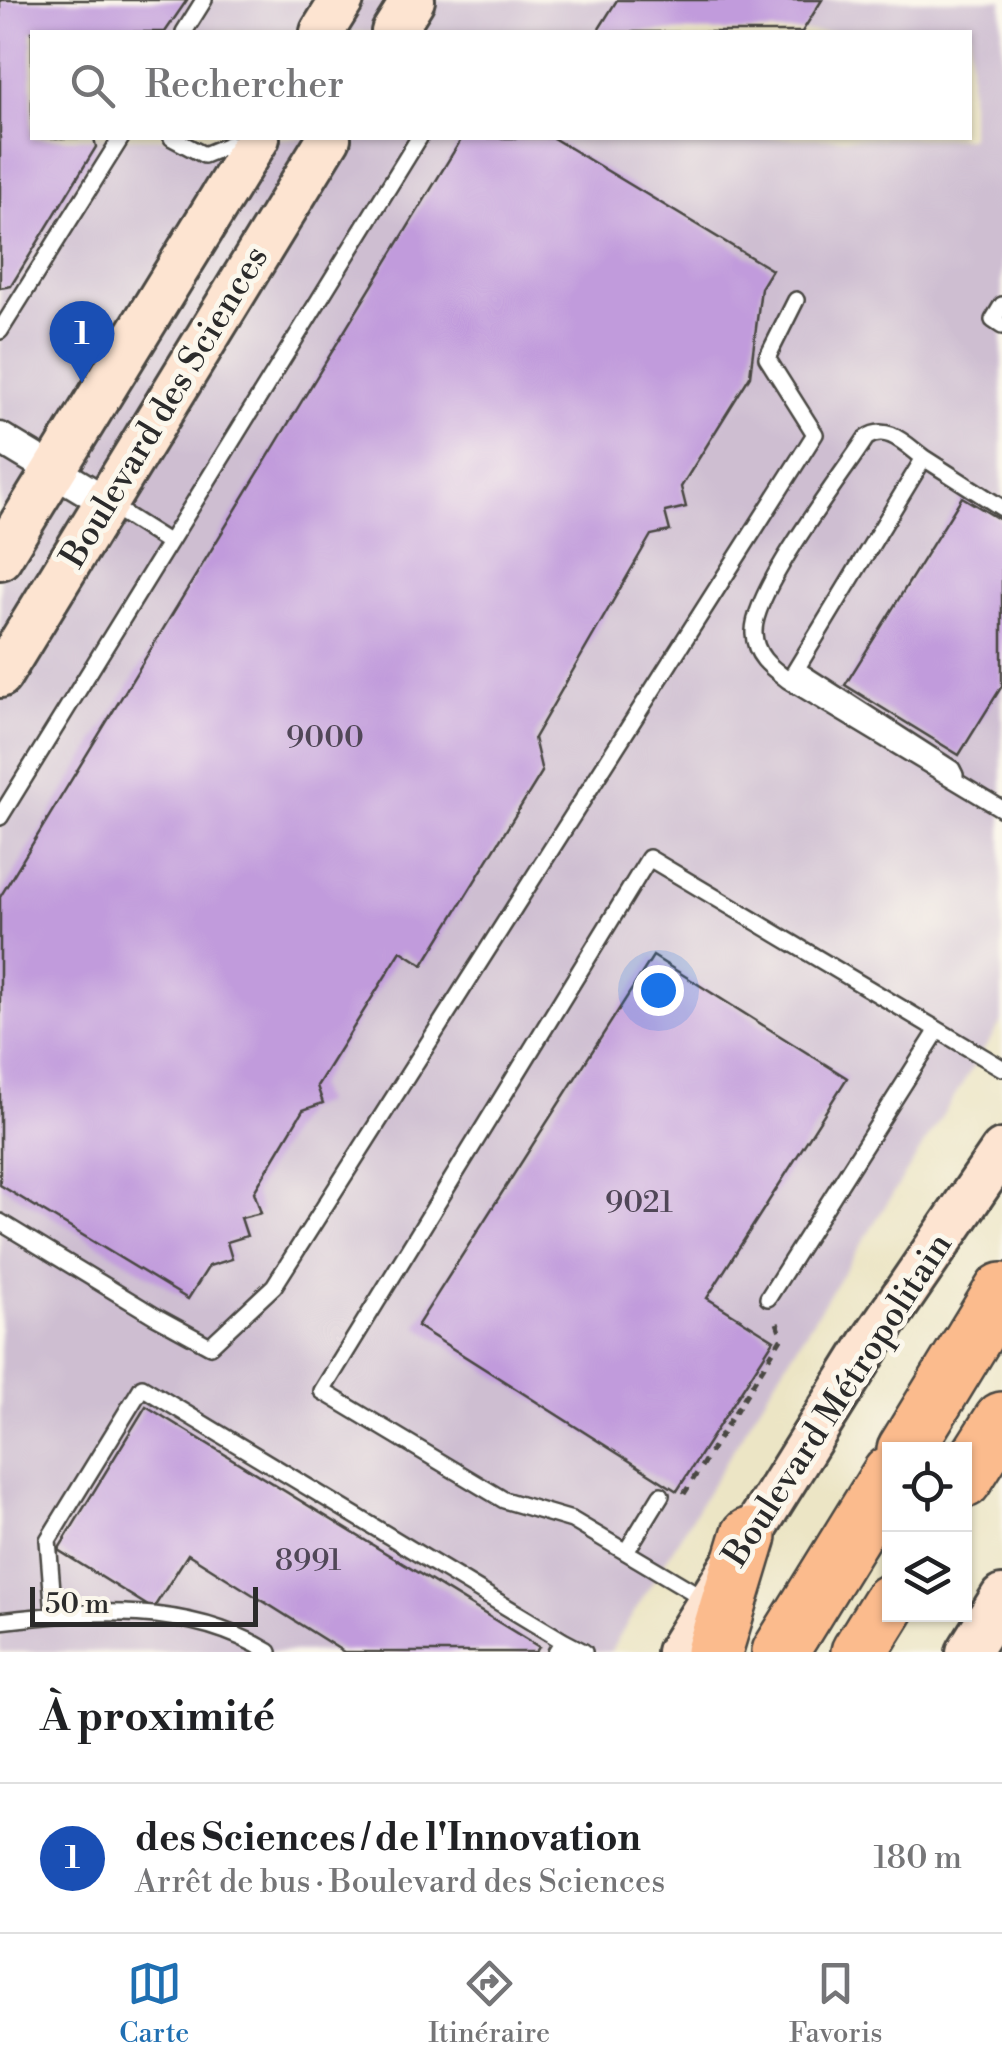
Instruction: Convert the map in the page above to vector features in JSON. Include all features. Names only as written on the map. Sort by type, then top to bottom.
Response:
[{"type":"highway","points":[[910,1442],[1002,1292]]},
{"type":"highway","points":[[972,1467],[1002,1420]]},
{"type":"highway","points":[[780,1652],[882,1487]]},
{"type":"highway","points":[[712,1626],[748,1536]]},
{"type":"highway","points":[[858,1652],[882,1614]]},
{"type":"street","points":[[323,30],[342,0]]},
{"type":"street","points":[[394,30],[413,0]]},
{"type":"street","name":"Boulevard des Sciences","points":[[0,676],[328,140]]},
{"type":"street","name":"Boulevard des Sciences","points":[[0,558],[242,144]]},
{"type":"street","points":[[0,438],[108,503]]},
{"type":"street","name":"Boulevard Métropolitain","points":[[748,1536],[872,1341],[1002,1151]]},
{"type":"street","name":"Boulevard Métropolitain","points":[[678,1652],[712,1626]]},
{"type":"lane","points":[[185,30],[204,0]]},
{"type":"lane","points":[[1,326],[120,140]]},
{"type":"lane","points":[[176,140],[204,155],[242,144]]},
{"type":"lane","points":[[0,817],[417,140]]},
{"type":"lane","points":[[0,1222],[210,1346],[274,1286],[815,434],[767,358],[796,300]]},
{"type":"lane","points":[[1002,305],[993,320],[1002,326]]},
{"type":"lane","points":[[1002,508],[886,432],[874,432],[866,438],[774,579],[756,616],[754,635],[762,659],[952,769],[960,787],[1002,809]]},
{"type":"lane","points":[[793,675],[924,458]]},
{"type":"lane","points":[[108,503],[168,542]]},
{"type":"lane","points":[[712,1626],[626,1552],[572,1520],[504,1500],[322,1391],[649,858],[1002,1068]]},
{"type":"lane","points":[[768,1298],[938,1030]]},
{"type":"lane","points":[[54,1614],[48,1540],[142,1387],[560,1647],[584,1652]]},
{"type":"lane","points":[[626,1552],[661,1494]]},
{"type":"lane","points":[[0,1621],[79,1612],[186,1619],[219,1626],[268,1652]]},
{"type":"path","points":[[681,1500],[782,1337]]},
{"type":"shaded area","points":[[0,0],[1002,0],[1002,1021],[781,1371],[610,1652],[0,1652]]},
{"type":"building","points":[[0,0],[187,0],[166,30],[30,30],[30,140],[94,140],[96,147],[11,286],[0,288]]},
{"type":"building","points":[[617,0],[822,0],[803,30],[598,30]]},
{"type":"building","points":[[461,140],[556,140],[772,270],[761,288],[750,376],[681,487],[686,507],[665,512],[670,531],[651,535],[534,738],[542,772],[423,965],[401,951],[317,1086],[323,1103],[303,1110],[254,1192],[261,1213],[241,1218],[247,1236],[227,1242],[232,1259],[209,1266],[188,1299],[0,1185],[0,897]]},
{"type":"building","points":[[962,497],[1002,521],[1002,686],[959,755],[845,685]]},
{"type":"building","points":[[653,956],[847,1078],[707,1298],[774,1340],[677,1491],[417,1326]]},
{"type":"building","points":[[146,1406],[539,1647],[536,1652],[344,1652],[188,1554],[153,1609],[58,1550]]},
{"type":"place","name":"des Sciences / de l'Innovation","points":[[82,383]]}]
